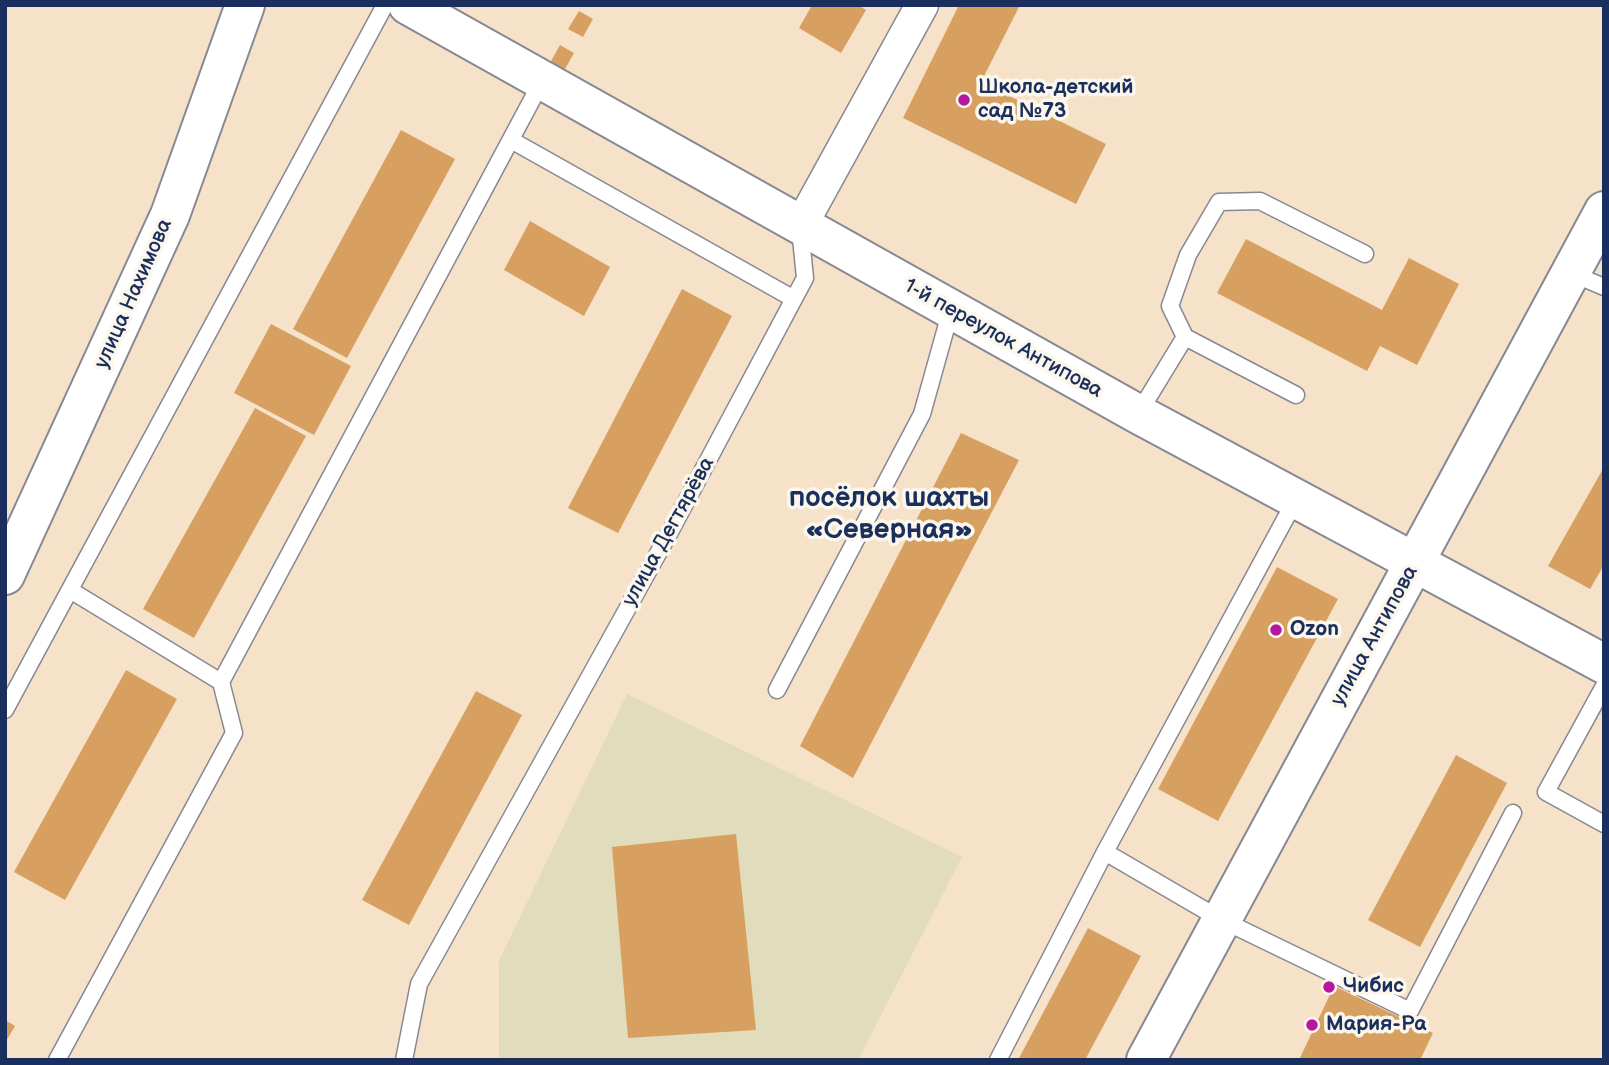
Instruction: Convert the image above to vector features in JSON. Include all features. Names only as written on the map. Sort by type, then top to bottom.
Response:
[{"type":"main road","name":"улица Нахимова","points":[[5,575],[170,215],[245,5]]},
{"type":"main road","name":"1-й переулок Антипова","points":[[430,11],[542,81],[800,227],[1138,414],[1604,664]]},
{"type":"main road","name":"улица Антипова","points":[[1146,1060],[1220,919],[1415,564],[1587,280],[1604,211]]},
{"type":"street","points":[[800,227],[922,5]]},
{"type":"lane","points":[[5,709],[385,5]]},
{"type":"lane","points":[[57,1060],[234,733],[221,682],[542,81]]},
{"type":"lane","points":[[511,140],[794,299]]},
{"type":"lane","points":[[1296,395],[1185,337],[1170,306],[1188,255],[1219,202],[1260,201],[1365,254]]},
{"type":"lane","name":"улица Дегтярёва","points":[[404,1060],[419,984],[671,530],[805,278],[800,227]]},
{"type":"lane","points":[[777,690],[922,414],[951,310]]},
{"type":"lane","points":[[1138,414],[1185,337]]},
{"type":"lane","points":[[998,1060],[1105,852],[1296,499]]},
{"type":"lane","points":[[70,590],[221,682]]},
{"type":"lane","points":[[1604,686],[1546,792],[1604,824]]},
{"type":"lane","points":[[1105,852],[1220,919],[1410,1011],[1514,813]]},
{"type":"shaded area","points":[[627,694],[962,857],[858,1060],[499,1060],[499,961]]},
{"type":"building","points":[[812,5],[858,5],[866,10],[841,53],[799,28]]},
{"type":"building","name":"Школа-детский сад №73","points":[[959,5],[1020,5],[981,82],[1106,144],[1076,204],[903,118]]},
{"type":"building","points":[[579,11],[593,19],[583,37],[568,29]]},
{"type":"building","points":[[560,45],[574,53],[564,71],[550,63]]},
{"type":"building","points":[[401,130],[455,159],[347,358],[293,329]]},
{"type":"building","points":[[530,221],[610,267],[584,316],[504,270]]},
{"type":"building","points":[[1246,239],[1382,310],[1409,258],[1459,284],[1417,365],[1380,346],[1367,371],[1217,293]]},
{"type":"building","points":[[682,289],[732,316],[618,533],[568,508]]},
{"type":"building","points":[[271,324],[351,366],[314,435],[234,393]]},
{"type":"building","points":[[255,408],[306,436],[194,638],[143,609]]},
{"type":"building","points":[[961,433],[1019,460],[853,778],[800,746]]},
{"type":"building","points":[[1604,467],[1604,565],[1590,589],[1548,566]]},
{"type":"building","points":[[1277,567],[1338,599],[1218,821],[1158,789]]},
{"type":"building","points":[[126,670],[177,699],[65,900],[14,872]]},
{"type":"building","points":[[476,691],[522,715],[409,925],[362,900]]},
{"type":"building","points":[[1456,755],[1507,783],[1420,947],[1368,920]]},
{"type":"building","points":[[736,834],[756,1030],[628,1038],[612,847]]},
{"type":"building","points":[[1088,928],[1141,956],[1085,1060],[1018,1060]]},
{"type":"building","points":[[1334,986],[1433,1033],[1420,1060],[1299,1060]]},
{"type":"building","points":[[5,1020],[15,1026],[5,1043]]},
{"type":"place","name":"Школа-детский сад №73","points":[[964,100]]},
{"type":"place","name":"Ozon","points":[[1276,630]]},
{"type":"place","name":"Чибис","points":[[1329,987]]},
{"type":"place","name":"Мария-Ра","points":[[1312,1025]]},
{"type":"district","name":"посёлок шахты «Северная»","points":[[889,515]]}]
